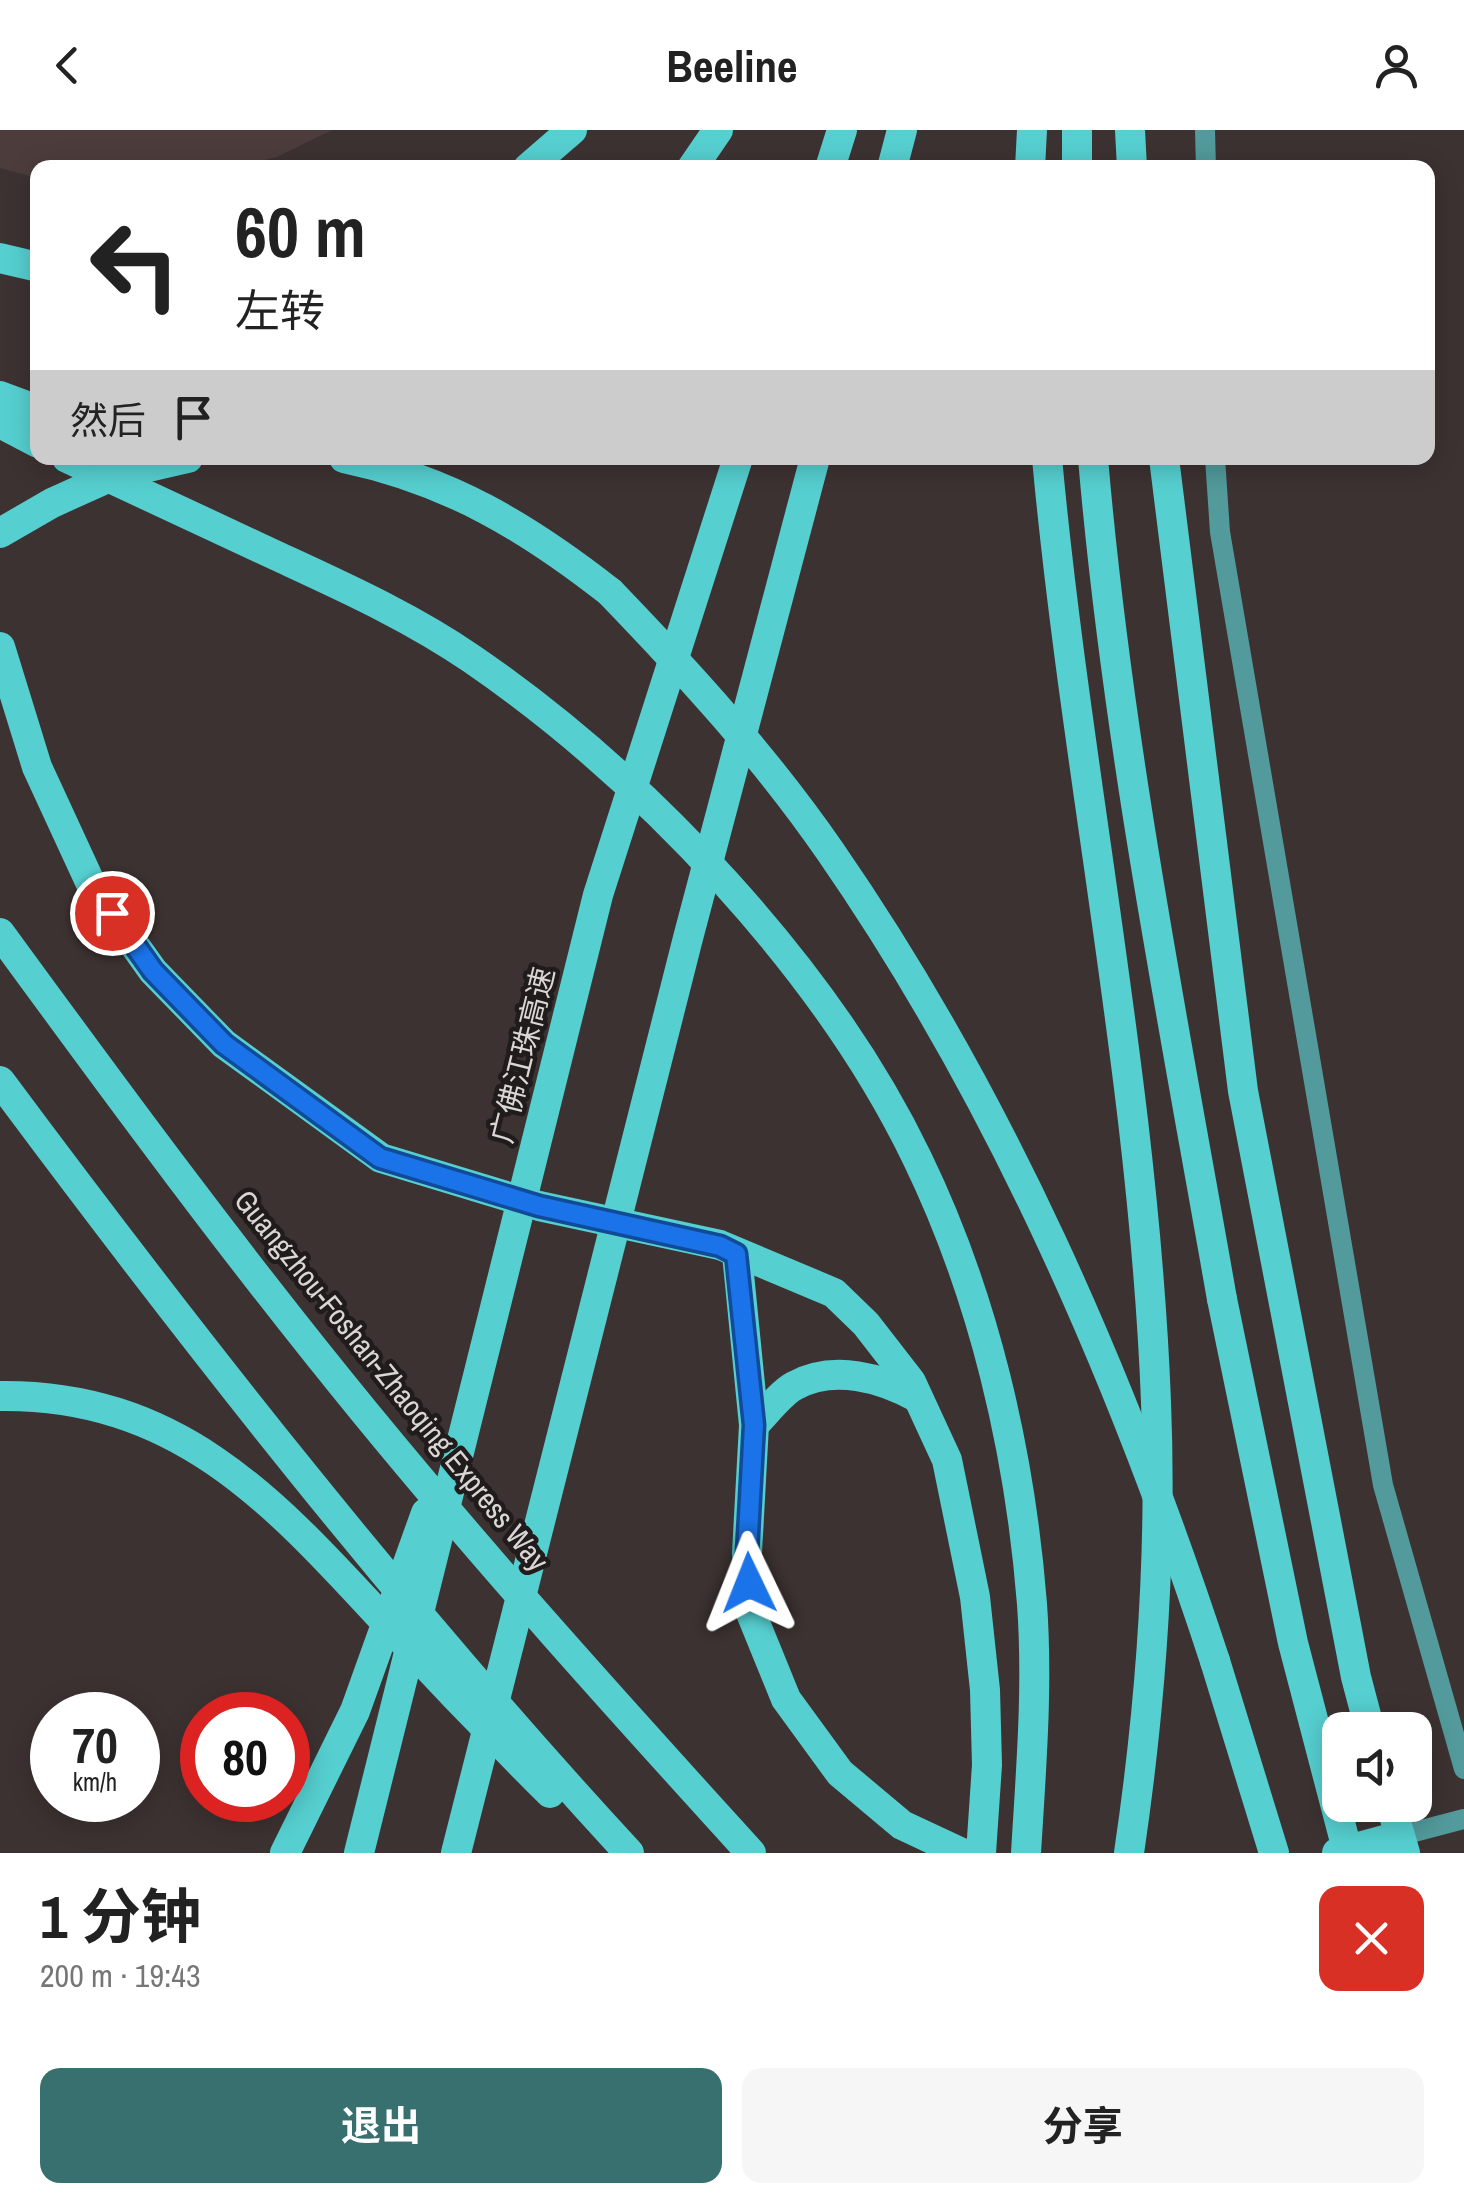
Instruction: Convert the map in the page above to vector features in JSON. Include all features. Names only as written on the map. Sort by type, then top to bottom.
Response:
[{"type":"highway","points":[[537,160],[572,130]]},
{"type":"highway","points":[[697,160],[718,130]]},
{"type":"highway","points":[[833,160],[842,130]]},
{"type":"highway","points":[[894,160],[902,130]]},
{"type":"highway","points":[[1030,160],[1032,130]]},
{"type":"highway","points":[[1077,130],[1077,160]]},
{"type":"highway","points":[[1130,130],[1132,160]]},
{"type":"highway","points":[[0,258],[30,265]]},
{"type":"highway","points":[[0,396],[30,407]]},
{"type":"highway","points":[[0,423],[30,439]]},
{"type":"highway","points":[[83,465],[389,607],[548,715],[684,840],[765,929],[821,1002],[877,1087],[916,1156],[969,1289],[1003,1413],[1032,1604],[1034,1690],[1026,1853]]},
{"type":"highway","points":[[0,533],[52,503],[114,476],[159,465]]},
{"type":"highway","points":[[379,465],[469,498],[543,540],[610,592],[700,686],[830,850],[916,983],[982,1101],[1085,1318],[1182,1561],[1274,1853]]},
{"type":"highway","name":"广佛江珠高速","points":[[359,1853],[598,894],[736,465]]},
{"type":"highway","points":[[456,1853],[688,938],[813,465]]},
{"type":"highway","points":[[1048,465],[1144,1242],[1156,1403],[1150,1675],[1129,1853]]},
{"type":"highway","points":[[1094,465],[1101,550],[1140,823],[1222,1299],[1292,1642],[1348,1853]]},
{"type":"highway","points":[[1165,465],[1243,1091],[1365,1712]]},
{"type":"highway","points":[[0,647],[37,767],[91,884],[153,971],[224,1044],[380,1158],[539,1206],[720,1246],[834,1293],[866,1324],[910,1382],[947,1460],[975,1597],[986,1690],[982,1853]]},
{"type":"highway","name":"Guangzhou-Foshan-Zhaoqing Express Way","points":[[0,933],[104,1075],[366,1414],[601,1688],[750,1853]]},
{"type":"highway","points":[[0,1081],[175,1313],[310,1482],[449,1650],[629,1853]]},
{"type":"highway","points":[[736,1254],[754,1425],[747,1553],[752,1613],[786,1699],[840,1773],[902,1826],[962,1853]]},
{"type":"highway","points":[[285,1853],[355,1711],[486,1345]]},
{"type":"highway","points":[[754,1425],[793,1386],[833,1374],[878,1380],[918,1398]]},
{"type":"highway","points":[[0,1396],[62,1398],[115,1410],[167,1431],[229,1469],[291,1520],[459,1701],[610,1853]]},
{"type":"highway","points":[[1337,1853],[1402,1844]]},
{"type":"street","points":[[1206,130],[1206,160]]},
{"type":"street","points":[[1215,465],[1220,532],[1383,1485],[1464,1769]]},
{"type":"street","points":[[1402,1844],[1464,1818]]},
{"type":"shaded area","points":[[0,130],[332,130],[265,160],[30,160],[30,176],[0,168]]},
{"type":"route","points":[[112,913],[153,971],[224,1044],[380,1158],[539,1206],[720,1246],[736,1254],[754,1425],[749,1583]]}]
